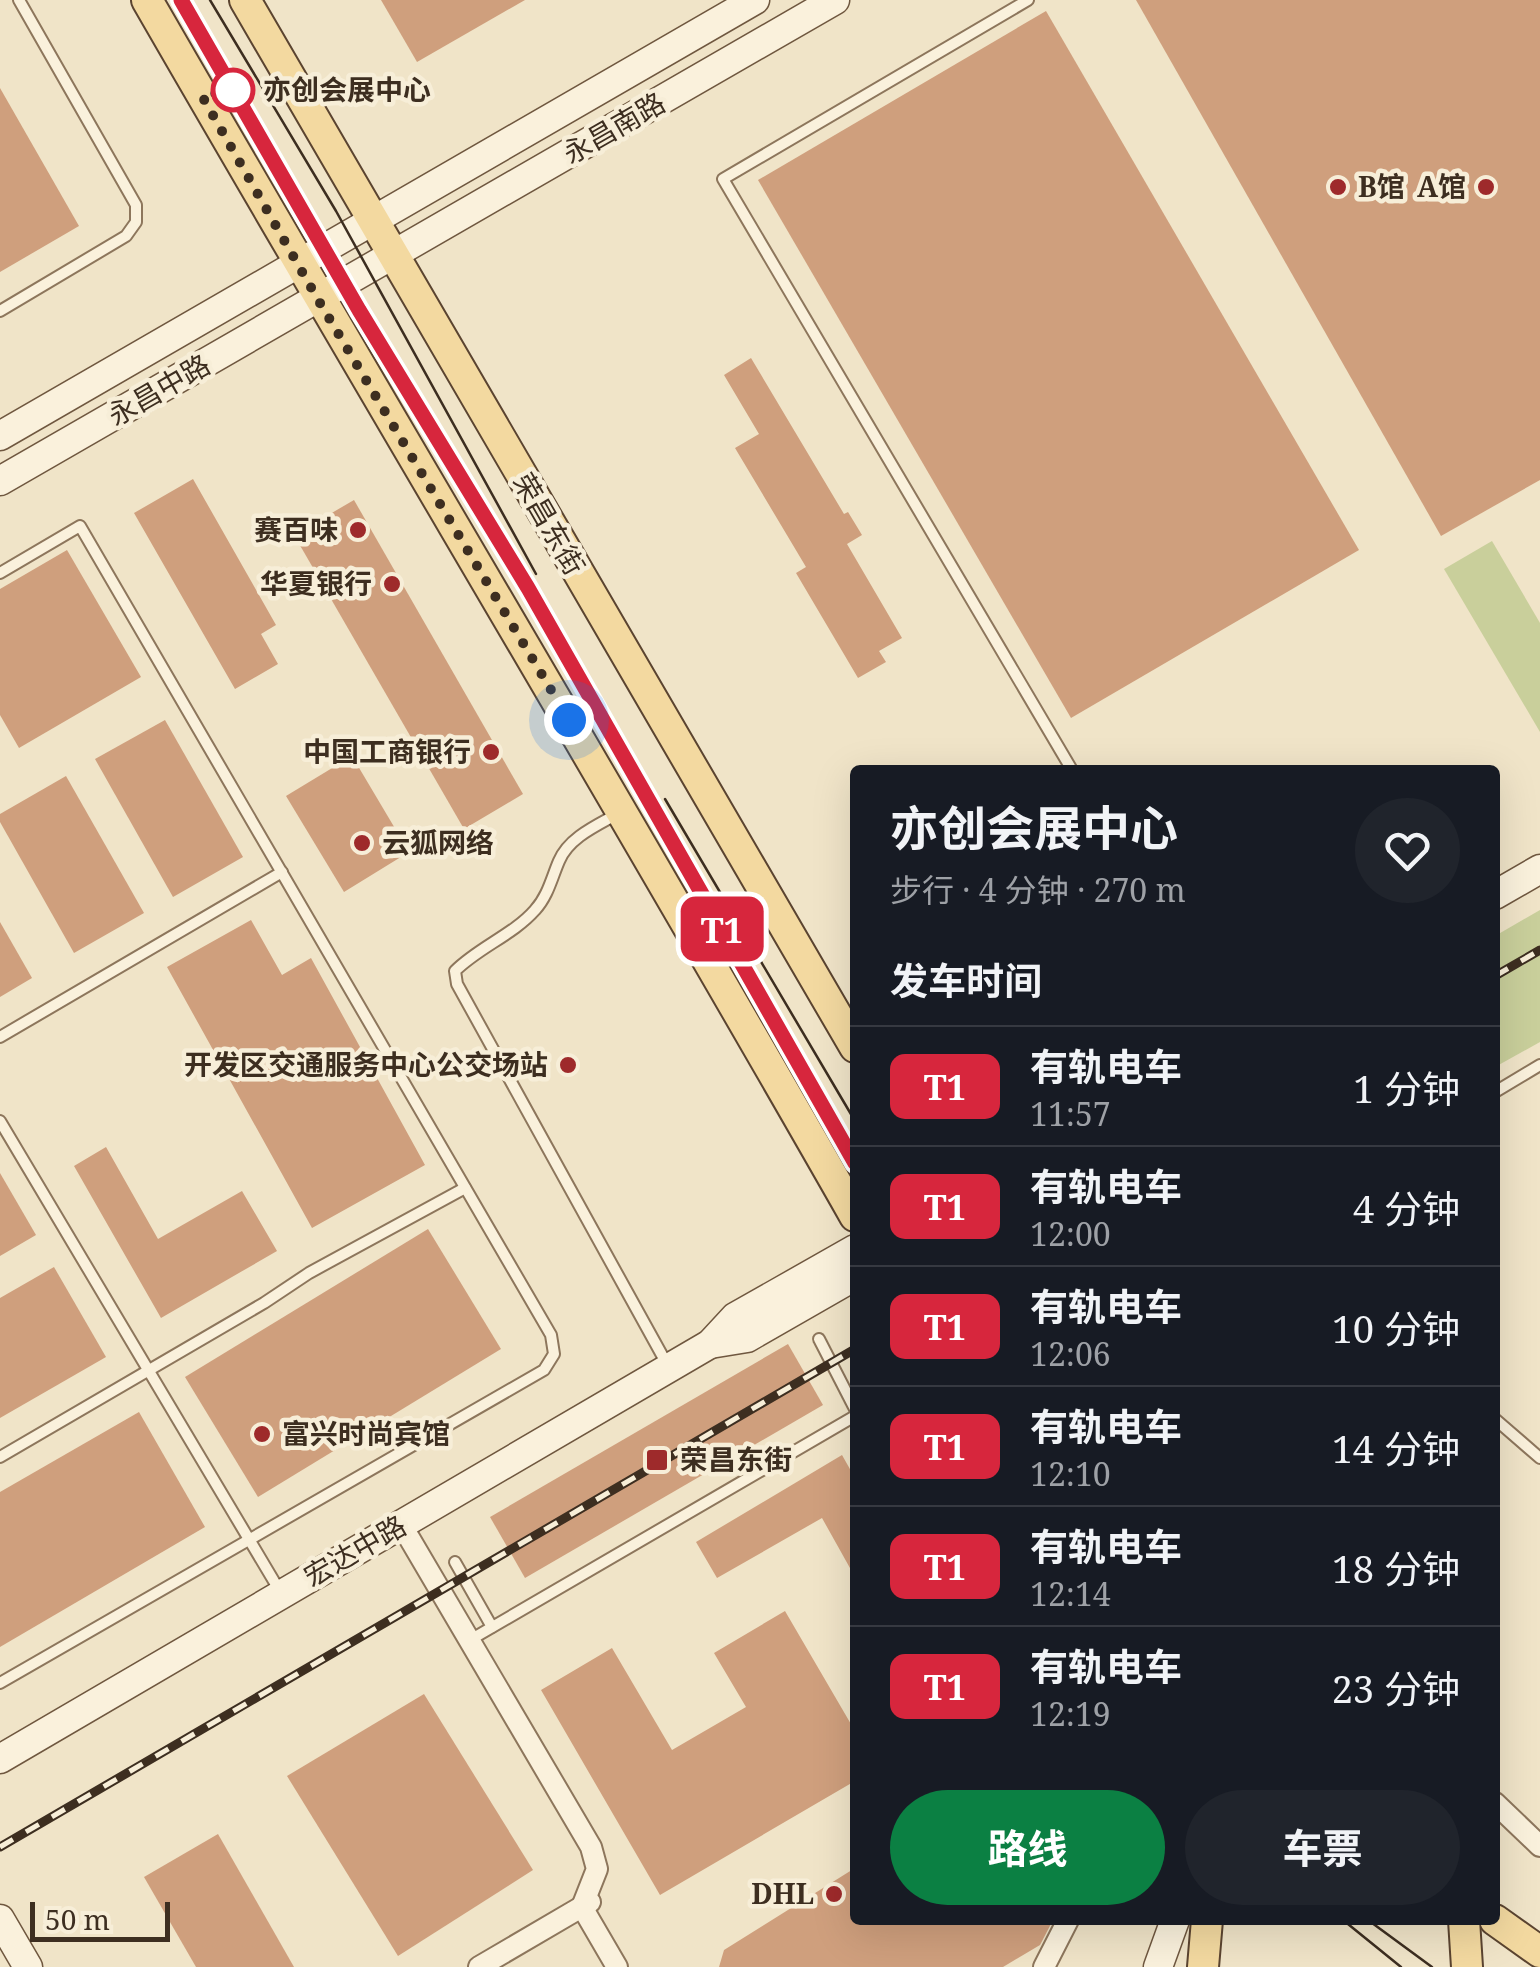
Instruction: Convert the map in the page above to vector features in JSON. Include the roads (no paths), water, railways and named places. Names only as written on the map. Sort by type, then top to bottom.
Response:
[{"type":"main road","points":[[147,0],[317,298],[552,689],[850,1207]]},
{"type":"main road","name":"荣昌东街","points":[[245,0],[850,1038]]},
{"type":"main road","points":[[1500,1924],[1540,1952]]},
{"type":"main road","points":[[1202,1967],[1206,1925]]},
{"type":"main road","points":[[1464,1925],[1467,1967]]},
{"type":"street","name":"永昌南路","points":[[298,262],[755,0]]},
{"type":"street","name":"永昌南路","points":[[317,298],[835,0]]},
{"type":"street","name":"永昌中路","points":[[0,436],[298,262]]},
{"type":"street","name":"永昌中路","points":[[0,482],[317,298]]},
{"type":"street","points":[[1500,892],[1540,869]]},
{"type":"street","name":"宏达中路","points":[[0,1759],[710,1344],[735,1317],[850,1252]]},
{"type":"street","name":"宏达中路","points":[[710,1344],[747,1338],[850,1279]]},
{"type":"street","points":[[401,1524],[592,1846],[597,1869],[588,1903],[617,1967]]},
{"type":"street","points":[[1500,1807],[1540,1846]]},
{"type":"street","points":[[479,1967],[588,1903]]},
{"type":"street","points":[[0,1919],[28,1967]]},
{"type":"street","points":[[1044,1967],[1065,1925]]},
{"type":"street","points":[[1158,1967],[1173,1925]]},
{"type":"lane","points":[[0,310],[126,236],[136,222],[136,205],[19,0]]},
{"type":"lane","points":[[1028,0],[723,179],[1069,765]]},
{"type":"lane","points":[[0,573],[80,526],[551,1335],[554,1354],[544,1370],[0,1683]]},
{"type":"lane","points":[[620,812],[578,838],[560,856],[537,908],[507,934],[466,960],[456,971],[457,984],[669,1368]]},
{"type":"lane","points":[[0,1037],[282,872]]},
{"type":"lane","points":[[1500,1089],[1540,1065]]},
{"type":"lane","points":[[0,1121],[281,1594]]},
{"type":"lane","points":[[0,1457],[309,1273],[465,1188]]},
{"type":"lane","points":[[820,1339],[850,1402]]},
{"type":"lane","points":[[470,1640],[850,1415]]},
{"type":"lane","points":[[1500,1423],[1540,1458]]},
{"type":"lane","points":[[455,1562],[492,1627]]},
{"type":"tram line","points":[[181,0],[359,310],[528,588],[850,1154]]},
{"type":"tram line","name":"T1","points":[[181,0],[359,310],[528,588],[850,1154]]},
{"type":"tram line","points":[[210,0],[336,211],[536,574]]},
{"type":"tram line","points":[[665,799],[850,1113]]},
{"type":"tram line","points":[[1349,1925],[1401,1967]]},
{"type":"tram line","points":[[1375,1925],[1432,1967]]},
{"type":"railway","points":[[1500,973],[1540,950]]},
{"type":"railway","points":[[0,1847],[850,1352]]},
{"type":"place","name":"亦创会展中心","points":[[233,90]]},
{"type":"place","name":"B馆","points":[[1338,187]]},
{"type":"place","name":"A馆","points":[[1486,187]]},
{"type":"place","name":"赛百味","points":[[358,530]]},
{"type":"place","name":"华夏银行","points":[[392,584]]},
{"type":"place","name":"中国工商银行","points":[[491,752]]},
{"type":"place","name":"云狐网络","points":[[362,843]]},
{"type":"place","name":"开发区交通服务中心公交场站","points":[[568,1065]]},
{"type":"place","name":"富兴时尚宾馆","points":[[262,1434]]},
{"type":"place","name":"荣昌东街","points":[[657,1460]]},
{"type":"place","name":"DHL","points":[[834,1894]]}]
